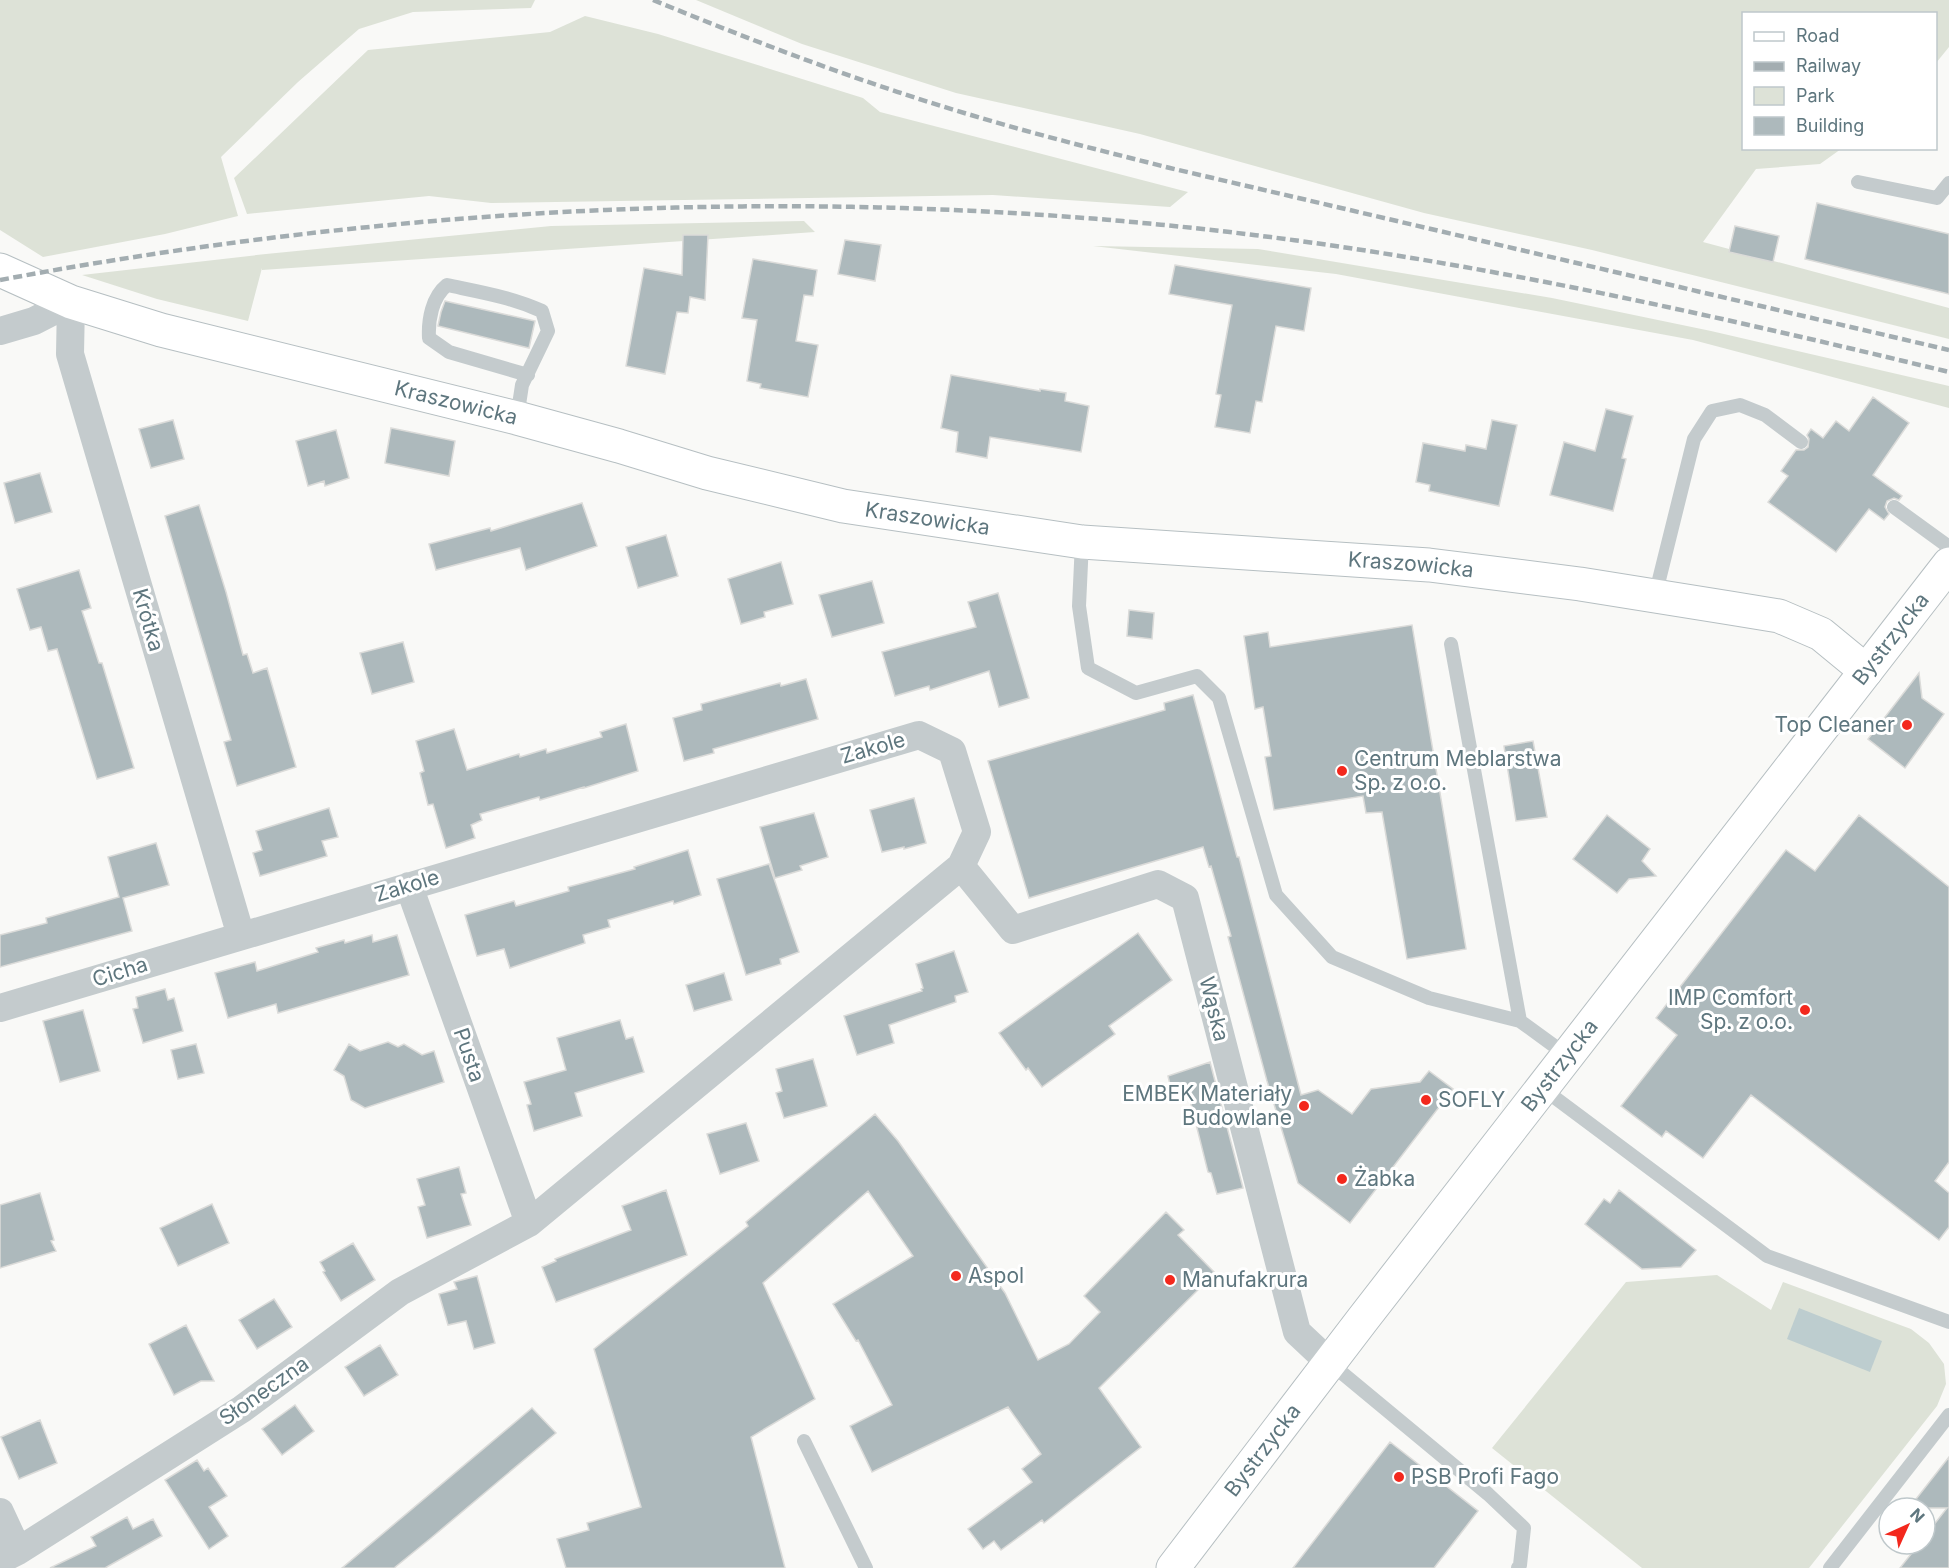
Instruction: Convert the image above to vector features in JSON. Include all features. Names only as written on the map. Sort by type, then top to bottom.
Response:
[{"type":"street","name":"Kraszowicka","points":[[0,270],[71,302],[161,330],[516,418],[707,473],[843,506],[1082,542],[1429,565],[1655,596],[1779,616],[1821,634],[1866,671]]},
{"type":"street","points":[[0,331],[34,321],[71,302]]},
{"type":"street","name":"Krótka","points":[[71,302],[70,354],[241,936]]},
{"type":"street","name":"Bystrzycka","points":[[1173,1568],[1949,564]]},
{"type":"street","name":"Zakole","points":[[241,936],[919,735],[952,751],[977,832],[962,866],[529,1223]]},
{"type":"street","name":"Wąska","points":[[962,866],[1013,930],[1158,884],[1185,898],[1297,1332],[1330,1363]]},
{"type":"street","name":"Pusta","points":[[409,886],[529,1223]]},
{"type":"street","name":"Cicha","points":[[0,1008],[241,936]]},
{"type":"street","name":"Słoneczna","points":[[9,1556],[242,1409],[400,1292],[529,1223]]},
{"type":"street","points":[[0,1512],[9,1556]]},
{"type":"lane","points":[[1858,182],[1937,198],[1949,183]]},
{"type":"lane","points":[[516,418],[522,385],[528,375],[548,331],[542,311],[522,302],[447,285],[438,292],[428,325],[429,338],[449,352],[528,375]]},
{"type":"lane","points":[[1655,596],[1694,440],[1712,411],[1740,405],[1765,415],[1801,442]]},
{"type":"lane","points":[[1894,507],[1949,547]]},
{"type":"lane","points":[[1082,542],[1080,606],[1088,668],[1136,693],[1197,676],[1220,698],[1276,895],[1332,957],[1430,998],[1520,1020],[1568,1056]]},
{"type":"lane","points":[[1451,644],[1520,1020]]},
{"type":"lane","points":[[1542,1088],[1767,1256],[1949,1322]]},
{"type":"lane","points":[[1330,1363],[1488,1494],[1524,1528],[1518,1568]]},
{"type":"lane","points":[[1830,1568],[1949,1415]]},
{"type":"lane","points":[[804,1442],[866,1568]]},
{"type":"green space","points":[[0,0],[535,0],[531,8],[413,12],[359,29],[298,82],[221,157],[238,216],[165,234],[43,257],[0,230]]},
{"type":"green space","points":[[696,0],[1949,0],[1949,47],[1937,62],[1937,12],[1742,12],[1742,150],[1840,150],[1820,164],[1756,169],[1703,242],[1949,308],[1949,339],[1592,250],[1424,213],[1140,134],[956,93],[802,44]]},
{"type":"green space","points":[[585,16],[658,34],[863,98],[880,112],[1188,192],[1170,207],[993,195],[491,203],[429,196],[247,214],[234,178],[368,50],[550,32]]},
{"type":"green space","points":[[804,221],[815,232],[262,270],[262,268],[248,321],[157,299],[82,275],[551,226]]},
{"type":"green space","points":[[1093,246],[1258,249],[1552,298],[1711,331],[1949,386],[1949,408],[1693,340],[1336,274]]},
{"type":"green space","points":[[1717,1275],[1771,1310],[1783,1282],[1911,1329],[1929,1343],[1944,1364],[1946,1384],[1937,1406],[1809,1568],[1642,1568],[1492,1448],[1626,1282]]},
{"type":"shaded area","points":[[1799,1308],[1882,1341],[1870,1372],[1787,1339]]},
{"type":"building","points":[[1817,203],[1949,234],[1949,294],[1805,259]]},
{"type":"building","points":[[1735,226],[1779,236],[1773,262],[1729,252]]},
{"type":"building","points":[[683,235],[708,235],[705,300],[690,297],[688,313],[677,312],[665,374],[626,366],[644,268],[682,275]]},
{"type":"building","points":[[845,240],[881,245],[875,281],[838,274]]},
{"type":"building","points":[[753,259],[817,270],[813,296],[804,295],[796,341],[818,345],[808,397],[760,388],[761,384],[747,381],[757,320],[742,318]]},
{"type":"building","points":[[1175,265],[1311,288],[1304,331],[1276,326],[1262,402],[1256,401],[1250,433],[1215,427],[1221,395],[1216,394],[1232,305],[1169,294]]},
{"type":"building","points":[[445,301],[535,321],[529,348],[438,326]]},
{"type":"building","points":[[951,375],[1040,391],[1040,389],[1066,393],[1065,401],[1089,406],[1081,452],[990,437],[987,458],[956,452],[958,432],[941,428]]},
{"type":"building","points":[[1873,397],[1909,423],[1873,475],[1902,496],[1899,500],[1894,498],[1887,501],[1885,507],[1889,514],[1884,520],[1869,509],[1836,552],[1768,502],[1788,476],[1781,471],[1796,450],[1804,450],[1808,447],[1807,435],[1811,429],[1823,438],[1836,421],[1849,431]]},
{"type":"building","points":[[1606,409],[1633,416],[1622,458],[1626,459],[1613,511],[1550,495],[1564,442],[1595,451]]},
{"type":"building","points":[[173,420],[184,459],[151,468],[139,429]]},
{"type":"building","points":[[1492,420],[1517,425],[1499,506],[1429,491],[1430,485],[1416,482],[1423,443],[1465,451],[1466,445],[1486,449]]},
{"type":"building","points":[[391,428],[455,441],[449,476],[385,463]]},
{"type":"building","points":[[336,430],[349,478],[325,486],[324,481],[308,486],[296,441]]},
{"type":"building","points":[[40,473],[52,512],[15,523],[4,483]]},
{"type":"building","points":[[582,503],[597,546],[526,570],[520,548],[436,570],[429,544],[490,528],[491,531]]},
{"type":"building","points":[[199,505],[243,655],[247,654],[253,673],[267,668],[296,767],[237,786],[224,742],[231,740],[165,516]]},
{"type":"building","points":[[666,535],[678,576],[638,588],[626,547]]},
{"type":"building","points":[[781,562],[793,604],[764,612],[765,617],[741,624],[728,579]]},
{"type":"building","points":[[79,570],[91,608],[82,611],[99,663],[102,663],[134,768],[97,779],[57,649],[48,651],[41,627],[30,630],[17,589]]},
{"type":"building","points":[[872,581],[884,623],[832,637],[819,595]]},
{"type":"building","points":[[998,593],[1029,698],[999,707],[989,671],[930,690],[929,686],[895,696],[882,652],[976,627],[968,602]]},
{"type":"building","points":[[1129,610],[1154,613],[1152,639],[1127,636]]},
{"type":"building","points":[[1412,625],[1466,949],[1407,959],[1382,812],[1366,813],[1363,796],[1274,810],[1265,757],[1271,756],[1263,707],[1255,709],[1244,636],[1268,632],[1270,647]]},
{"type":"building","points":[[403,642],[414,682],[372,694],[360,653]]},
{"type":"building","points":[[1919,673],[1922,698],[1944,714],[1905,768],[1868,739]]},
{"type":"building","points":[[806,679],[818,719],[713,749],[714,753],[684,761],[673,718],[702,710],[701,704],[780,683],[781,686]]},
{"type":"building","points":[[1193,695],[1237,857],[1239,857],[1301,1095],[1318,1090],[1352,1114],[1371,1089],[1420,1082],[1429,1071],[1453,1089],[1350,1223],[1298,1183],[1267,1081],[1228,937],[1231,936],[1211,866],[1209,867],[1203,847],[1029,898],[988,761],[1165,710],[1164,703]]},
{"type":"building","points":[[626,724],[638,771],[540,800],[539,797],[480,814],[482,820],[471,825],[475,838],[446,848],[433,804],[428,805],[420,773],[424,771],[416,741],[454,729],[467,770],[519,754],[520,757],[546,749],[547,753],[602,737],[600,732]]},
{"type":"building","points":[[1533,741],[1547,817],[1516,821],[1504,746]]},
{"type":"building","points":[[914,798],[926,843],[882,852],[870,810]]},
{"type":"building","points":[[329,808],[338,837],[322,841],[327,856],[260,876],[253,853],[262,850],[256,831]]},
{"type":"building","points":[[814,813],[828,857],[800,866],[802,870],[775,878],[760,827]]},
{"type":"building","points":[[1607,815],[1650,849],[1642,861],[1656,876],[1629,879],[1617,893],[1573,859]]},
{"type":"building","name":"IMP Comfort Sp. z o.o.","points":[[1859,815],[1949,887],[1949,1162],[1935,1181],[1949,1193],[1949,1227],[1939,1240],[1751,1095],[1703,1158],[1666,1131],[1662,1137],[1621,1106],[1677,1035],[1656,1018],[1786,850],[1815,871]]},
{"type":"building","points":[[156,843],[169,885],[123,898],[132,931],[0,967],[0,935],[47,923],[46,918],[119,897],[108,857]]},
{"type":"building","points":[[688,850],[701,895],[608,920],[610,927],[583,935],[585,943],[510,968],[504,949],[477,956],[465,915],[514,901],[516,906],[569,891],[568,887],[635,869],[634,867]]},
{"type":"building","points":[[769,864],[799,952],[780,959],[781,964],[746,975],[717,879]]},
{"type":"building","points":[[1138,933],[1172,980],[1109,1026],[1115,1034],[1042,1087],[1028,1068],[1026,1070],[999,1033]]},
{"type":"building","points":[[372,935],[373,942],[397,935],[409,975],[278,1013],[276,1004],[228,1018],[215,973],[255,962],[257,971],[318,952],[316,948]]},
{"type":"building","points":[[954,951],[968,992],[955,996],[956,1002],[889,1025],[894,1043],[857,1055],[844,1016],[922,991],[916,964]]},
{"type":"building","points":[[724,973],[732,1000],[694,1011],[686,985]]},
{"type":"building","points":[[165,989],[168,1000],[174,998],[183,1031],[143,1043],[133,1009],[138,1008],[136,997]]},
{"type":"building","points":[[83,1010],[100,1071],[60,1082],[43,1021]]},
{"type":"building","points":[[620,1020],[626,1039],[633,1037],[644,1072],[575,1093],[582,1116],[534,1131],[527,1105],[531,1104],[524,1082],[566,1070],[557,1038]]},
{"type":"building","points":[[388,1042],[398,1047],[404,1044],[422,1055],[434,1051],[444,1082],[365,1108],[351,1100],[344,1076],[334,1070],[349,1044],[360,1051]]},
{"type":"building","points":[[196,1044],[204,1073],[178,1079],[171,1050]]},
{"type":"building","points":[[813,1059],[827,1106],[784,1118],[776,1093],[782,1091],[776,1069]]},
{"type":"building","points":[[1210,1062],[1243,1188],[1217,1194],[1211,1173],[1208,1172],[1189,1096],[1173,1098],[1168,1076]]},
{"type":"building","points":[[875,1114],[898,1141],[1005,1293],[1038,1360],[1069,1344],[1100,1312],[1084,1296],[1166,1212],[1184,1230],[1178,1235],[1215,1273],[1099,1388],[1141,1447],[1044,1523],[1042,1520],[1001,1550],[994,1541],[983,1549],[968,1529],[1032,1482],[1022,1469],[1041,1454],[1008,1407],[872,1472],[850,1426],[892,1405],[858,1340],[856,1341],[833,1304],[913,1256],[868,1191],[763,1283],[815,1399],[751,1437],[785,1568],[566,1568],[557,1539],[589,1530],[587,1523],[641,1507],[594,1349],[748,1226],[746,1222]]},
{"type":"building","points":[[746,1123],[759,1161],[720,1174],[707,1134]]},
{"type":"building","points":[[459,1167],[466,1193],[461,1194],[471,1225],[427,1238],[418,1207],[425,1205],[417,1179]]},
{"type":"building","points":[[666,1190],[687,1255],[556,1302],[542,1267],[556,1261],[555,1259],[631,1230],[622,1206]]},
{"type":"building","points":[[1619,1190],[1696,1250],[1681,1267],[1642,1269],[1585,1224],[1604,1199],[1610,1203]]},
{"type":"building","points":[[40,1193],[54,1240],[51,1241],[56,1251],[0,1268],[0,1205]]},
{"type":"building","points":[[212,1204],[229,1243],[178,1266],[160,1228]]},
{"type":"building","points":[[353,1243],[375,1280],[341,1301],[323,1272],[325,1271],[320,1262]]},
{"type":"building","points":[[477,1276],[495,1343],[474,1349],[466,1321],[448,1325],[439,1294],[457,1289],[454,1282]]},
{"type":"building","points":[[274,1299],[292,1327],[257,1349],[239,1320]]},
{"type":"building","points":[[186,1325],[214,1381],[201,1381],[174,1395],[149,1344]]},
{"type":"building","points":[[380,1345],[398,1375],[364,1396],[345,1367]]},
{"type":"building","points":[[295,1405],[314,1431],[282,1455],[262,1429]]},
{"type":"building","points":[[532,1408],[556,1433],[394,1568],[342,1568]]},
{"type":"building","points":[[40,1420],[57,1463],[19,1479],[1,1437]]},
{"type":"building","name":"PSB Profi Fago","points":[[1390,1442],[1478,1511],[1434,1568],[1293,1568]]},
{"type":"building","points":[[1949,1457],[1949,1568],[1900,1568],[1910,1556],[1937,1556],[1937,1521],[1947,1508],[1937,1508],[1937,1496],[1918,1496]]},
{"type":"building","points":[[197,1460],[204,1471],[208,1468],[227,1496],[209,1507],[228,1536],[209,1549],[165,1480]]},
{"type":"building","points":[[127,1517],[133,1529],[153,1519],[162,1536],[105,1568],[50,1568],[96,1546],[91,1537]]},
{"type":"railway","points":[[653,0],[851,76],[931,103],[1045,136],[1170,168],[1949,350]]},
{"type":"railway","points":[[0,280],[161,253],[323,232],[485,217],[648,208],[811,206],[975,211],[1138,222],[1382,253],[1626,298],[1949,372]]},
{"type":"place","name":"Top Cleaner","points":[[1907,725]]},
{"type":"place","name":"Centrum Meblarstwa Sp. z o.o.","points":[[1342,771]]},
{"type":"place","name":"IMP Comfort Sp. z o.o.","points":[[1805,1010]]},
{"type":"place","name":"SOFLY","points":[[1426,1100]]},
{"type":"place","name":"EMBEK Materiały Budowlane","points":[[1304,1106]]},
{"type":"place","name":"Żabka","points":[[1342,1179]]},
{"type":"place","name":"Aspol","points":[[956,1276]]},
{"type":"place","name":"Manufakrura","points":[[1170,1280]]},
{"type":"place","name":"PSB Profi Fago","points":[[1399,1477]]}]
